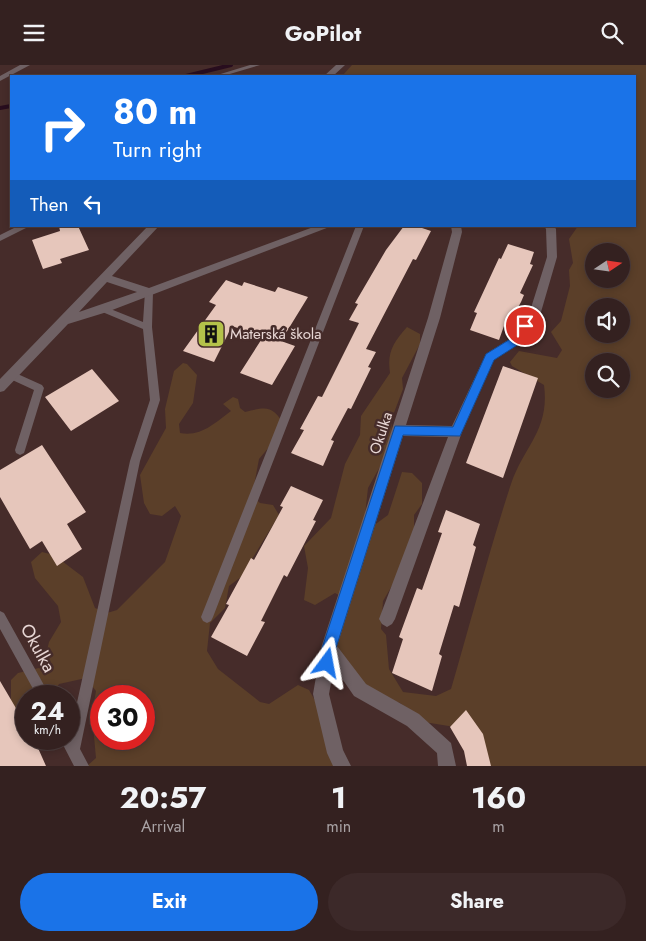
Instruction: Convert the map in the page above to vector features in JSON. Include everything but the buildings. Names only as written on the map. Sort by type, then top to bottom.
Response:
[{"type":"street","points":[[0,79],[26,65]]},
{"type":"street","points":[[329,75],[340,66]]},
{"type":"street","points":[[0,387],[153,227]]},
{"type":"street","points":[[65,320],[103,309],[323,227]]},
{"type":"street","name":"Okulka","points":[[342,766],[335,753],[321,694],[329,648],[434,318],[457,232],[456,227]]},
{"type":"street","points":[[388,619],[456,432],[490,357],[515,341],[535,311],[552,257],[550,227]]},
{"type":"street","points":[[106,278],[149,292]]},
{"type":"street","points":[[399,430],[456,432]]},
{"type":"street","points":[[329,648],[360,690],[414,720],[445,749],[447,766]]},
{"type":"lane","points":[[221,75],[257,65]]},
{"type":"lane","points":[[0,239],[24,227]]},
{"type":"lane","points":[[207,617],[360,227]]},
{"type":"lane","points":[[80,700],[135,461],[155,400],[147,327],[149,292]]},
{"type":"lane","points":[[103,309],[147,327]]},
{"type":"lane","points":[[11,375],[40,388],[20,450]]},
{"type":"lane","name":"Okulka","points":[[0,617],[38,685]]},
{"type":"lane","points":[[73,750],[82,766]]},
{"type":"shaded area","points":[[352,65],[646,65],[646,766],[480,766],[461,728],[424,722],[400,703],[352,687],[337,674],[334,630],[341,596],[335,593],[315,605],[304,600],[308,568],[304,546],[331,518],[345,464],[360,435],[361,416],[390,373],[390,353],[398,338],[407,327],[420,334],[420,344],[402,378],[403,389],[392,418],[391,447],[368,488],[365,515],[373,526],[388,515],[402,472],[412,473],[422,483],[422,504],[414,515],[414,533],[403,567],[383,601],[381,629],[386,635],[389,669],[403,692],[436,696],[451,689],[511,484],[535,437],[543,414],[545,401],[544,385],[512,366],[510,362],[519,351],[557,358],[562,350],[551,332],[561,321],[570,286],[569,270],[573,263],[569,239],[577,227],[636,227],[636,75],[343,75]]},
{"type":"shaded area","points":[[183,363],[187,364],[197,375],[193,403],[179,424],[180,433],[195,433],[213,424],[231,411],[223,404],[233,397],[238,399],[240,408],[245,412],[260,409],[273,411],[286,427],[259,459],[252,496],[260,503],[273,505],[279,515],[241,577],[229,586],[225,608],[210,623],[207,651],[218,669],[260,702],[269,704],[298,685],[309,690],[332,730],[337,766],[87,766],[96,758],[95,750],[155,750],[155,685],[91,685],[86,678],[58,685],[15,685],[15,709],[11,701],[11,680],[18,673],[43,667],[49,642],[61,622],[58,606],[35,578],[31,562],[42,552],[54,555],[83,577],[95,608],[107,613],[117,610],[165,562],[181,516],[175,506],[162,516],[150,514],[144,503],[140,475],[166,428],[165,409],[174,371]]},
{"type":"waterway","points":[[190,75],[231,65]]},
{"type":"waterway","points":[[0,108],[10,106]]},
{"type":"place","name":"Materská škola","points":[[211,334]]},
{"type":"route","points":[[327,663],[329,648],[399,430],[456,432],[490,357],[515,341],[525,326]]}]
